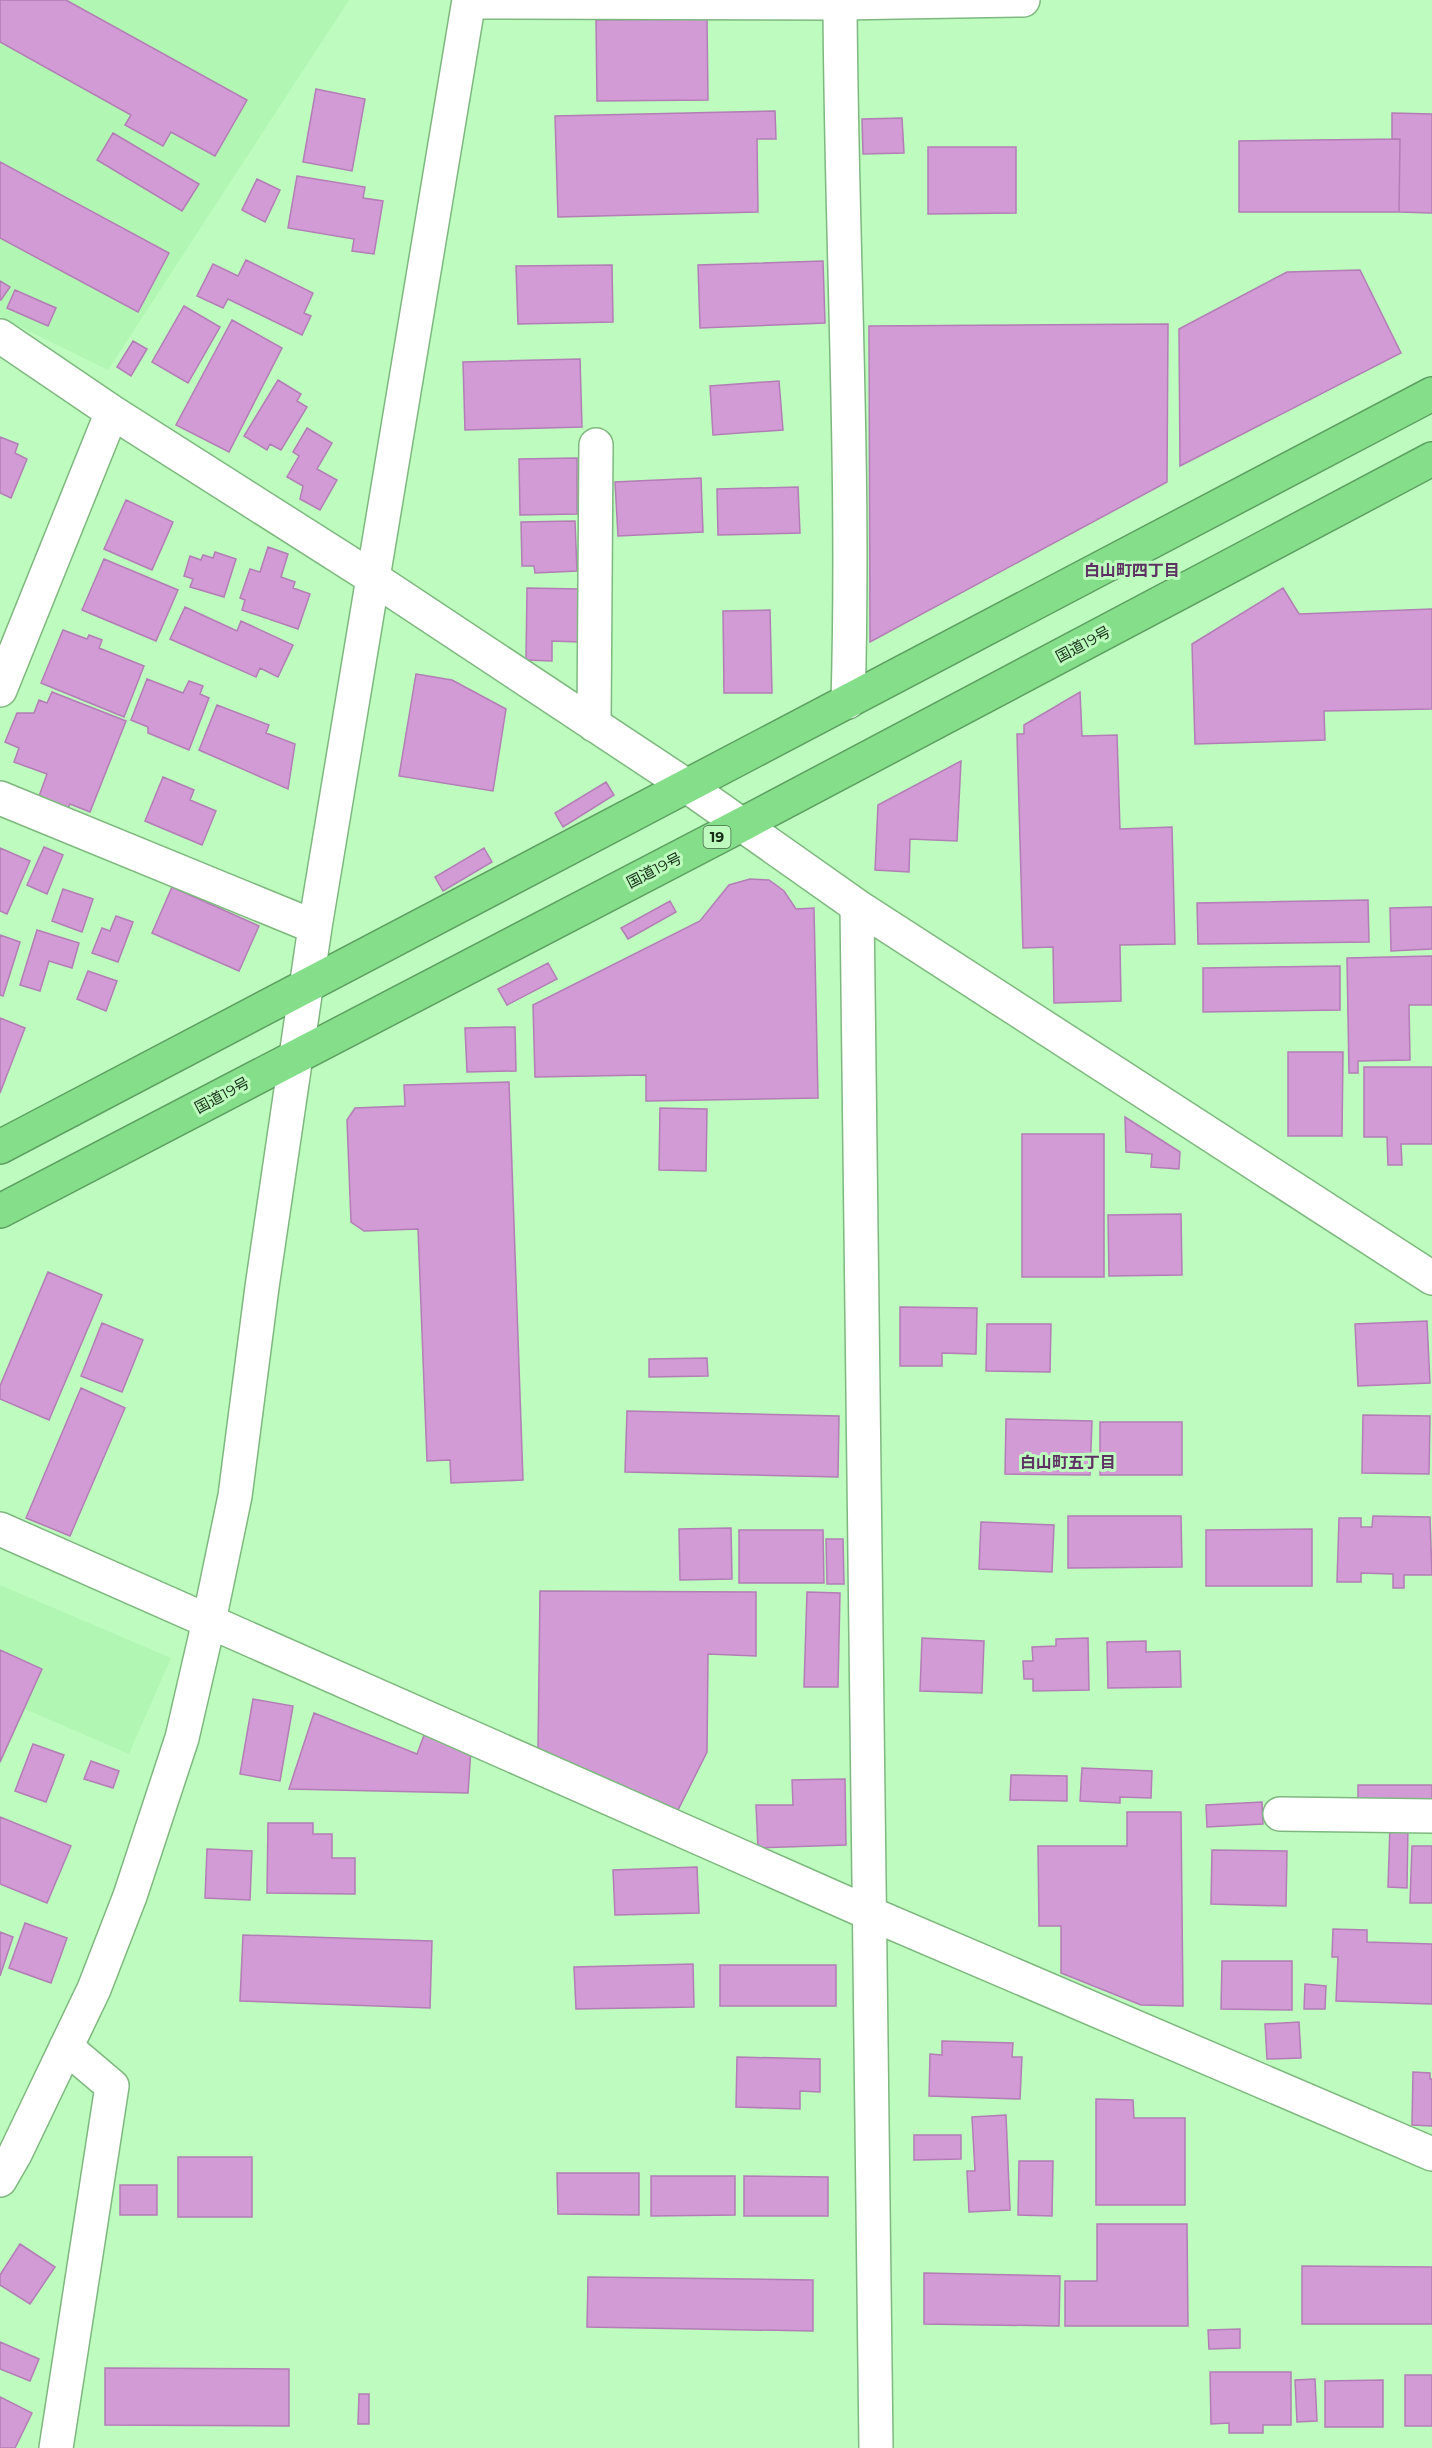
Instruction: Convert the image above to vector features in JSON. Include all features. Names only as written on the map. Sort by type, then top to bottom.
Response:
[{"type":"highway","points":[[0,1146],[1432,394]]},
{"type":"highway","name":"国道19号","points":[[0,1211],[744,824],[1432,459]]},
{"type":"street","points":[[0,2180],[15,2154],[94,1989],[130,1896],[182,1738],[209,1621],[235,1496],[261,1287],[315,927],[469,1],[1023,0]]},
{"type":"street","points":[[840,1],[848,394],[850,637],[848,702]]},
{"type":"street","points":[[0,336],[112,412],[373,578],[687,786],[744,824],[857,906],[1432,1278]]},
{"type":"street","points":[[0,690],[112,412]]},
{"type":"street","points":[[594,725],[596,445]]},
{"type":"street","points":[[0,798],[315,927]]},
{"type":"street","points":[[857,906],[876,2448]]},
{"type":"street","points":[[0,1529],[869,1913],[1432,2154]]},
{"type":"street","points":[[1280,1814],[1432,1816]]},
{"type":"street","points":[[56,2448],[112,2086],[66,2047]]},
{"type":"shaded area","points":[[0,0],[349,0],[108,370],[0,317]]},
{"type":"shaded area","points":[[0,1585],[171,1658],[129,1754],[25,1709],[0,1766]]},
{"type":"building","points":[[0,0],[66,0],[247,100],[215,156],[171,132],[163,146],[125,125],[131,115],[0,42]]},
{"type":"building","points":[[707,19],[708,100],[597,101],[596,20]]},
{"type":"building","points":[[316,89],[365,99],[352,171],[303,162]]},
{"type":"building","points":[[775,111],[776,139],[757,139],[758,212],[558,217],[555,116]]},
{"type":"building","points":[[1392,113],[1432,114],[1432,213],[1399,212],[1400,139],[1392,139]]},
{"type":"building","points":[[902,118],[904,153],[863,154],[862,119]]},
{"type":"building","points":[[113,133],[199,184],[182,211],[97,160]]},
{"type":"building","points":[[1400,139],[1399,212],[1239,212],[1239,141]]},
{"type":"building","points":[[928,147],[1016,147],[1016,213],[928,214]]},
{"type":"building","points":[[0,162],[169,253],[138,312],[0,238]]},
{"type":"building","points":[[297,176],[365,187],[363,198],[383,201],[374,254],[352,251],[354,239],[288,228]]},
{"type":"building","points":[[257,179],[280,190],[265,222],[242,210]]},
{"type":"building","points":[[246,260],[313,293],[304,313],[311,316],[302,335],[228,299],[223,308],[197,296],[213,264],[238,276]]},
{"type":"building","points":[[823,261],[825,323],[700,328],[698,265]]},
{"type":"building","points":[[612,265],[613,322],[518,324],[516,266]]},
{"type":"building","points":[[1360,270],[1401,353],[1180,466],[1179,329],[1287,272]]},
{"type":"building","points":[[0,281],[10,287],[1,300],[0,300]]},
{"type":"building","points":[[15,290],[56,308],[48,326],[7,308]]},
{"type":"building","points":[[184,306],[220,327],[188,383],[152,362]]},
{"type":"building","points":[[232,320],[282,348],[229,452],[176,425]]},
{"type":"building","points":[[1168,324],[1167,482],[870,642],[869,326]]},
{"type":"building","points":[[133,341],[147,349],[131,376],[117,367]]},
{"type":"building","points":[[580,359],[582,427],[465,430],[463,362]]},
{"type":"building","points":[[278,380],[301,394],[297,401],[307,407],[281,450],[270,444],[267,450],[244,436]]},
{"type":"building","points":[[779,381],[783,430],[713,435],[710,386]]},
{"type":"building","points":[[307,428],[332,443],[317,469],[337,480],[320,510],[300,499],[303,486],[287,477],[299,456],[293,452]]},
{"type":"building","points":[[0,437],[18,444],[15,453],[27,459],[11,498],[0,493]]},
{"type":"building","points":[[577,458],[577,514],[520,515],[519,459]]},
{"type":"building","points":[[701,478],[703,532],[618,536],[615,482]]},
{"type":"building","points":[[798,487],[800,533],[718,535],[717,489]]},
{"type":"building","points":[[126,500],[173,522],[152,570],[104,549]]},
{"type":"building","points":[[575,521],[577,571],[535,573],[534,566],[522,566],[521,522]]},
{"type":"building","points":[[268,547],[288,554],[281,577],[295,582],[293,588],[310,594],[298,629],[242,610],[245,600],[240,598],[250,569],[260,572]]},
{"type":"building","points":[[215,552],[236,559],[224,597],[190,587],[193,579],[184,576],[190,556],[201,560],[203,555],[213,558]]},
{"type":"building","points":[[104,559],[178,590],[156,641],[82,610]]},
{"type":"building","points":[[527,588],[579,589],[579,642],[552,641],[552,661],[526,660]]},
{"type":"building","points":[[1283,588],[1299,614],[1432,609],[1432,709],[1324,711],[1325,740],[1195,744],[1192,644]]},
{"type":"building","points":[[185,607],[237,631],[241,621],[293,645],[278,677],[260,668],[256,677],[170,639]]},
{"type":"building","points":[[770,610],[772,693],[724,693],[723,611]]},
{"type":"building","points":[[63,630],[87,639],[89,635],[102,640],[99,648],[144,666],[124,717],[41,683]]},
{"type":"building","points":[[416,674],[452,680],[506,709],[493,791],[399,776]]},
{"type":"building","points":[[147,679],[183,693],[189,681],[203,686],[200,694],[209,698],[189,750],[148,733],[148,727],[131,720]]},
{"type":"building","points":[[52,692],[126,721],[90,812],[70,804],[67,810],[38,799],[47,774],[14,762],[19,748],[5,742],[17,713],[34,713],[39,700],[47,703]]},
{"type":"building","points":[[1080,692],[1082,736],[1117,735],[1120,829],[1172,827],[1175,944],[1120,945],[1121,1001],[1054,1003],[1053,947],[1023,948],[1017,734],[1024,734],[1024,725]]},
{"type":"building","points":[[217,705],[269,725],[266,733],[295,744],[288,789],[199,750]]},
{"type":"building","points":[[961,761],[957,841],[910,839],[909,872],[875,870],[878,805]]},
{"type":"building","points":[[163,777],[194,790],[190,800],[216,811],[202,845],[145,821]]},
{"type":"building","points":[[606,782],[614,795],[563,827],[555,813]]},
{"type":"building","points":[[44,847],[63,855],[47,894],[27,885]]},
{"type":"building","points":[[0,848],[30,861],[7,914],[0,911]]},
{"type":"building","points":[[484,848],[492,862],[443,891],[435,877]]},
{"type":"building","points":[[750,879],[769,880],[784,891],[796,909],[814,908],[818,1098],[646,1101],[646,1075],[535,1077],[533,1005],[700,921],[729,885]]},
{"type":"building","points":[[172,887],[259,926],[239,971],[152,933]]},
{"type":"building","points":[[63,889],[93,899],[82,932],[52,921]]},
{"type":"building","points":[[1368,900],[1369,942],[1198,944],[1197,903]]},
{"type":"building","points":[[670,901],[676,912],[628,939],[621,928]]},
{"type":"building","points":[[1432,907],[1432,949],[1391,951],[1390,908]]},
{"type":"building","points":[[116,916],[133,922],[118,962],[92,953],[102,928],[110,931]]},
{"type":"building","points":[[37,930],[79,943],[72,968],[49,961],[40,991],[20,985]]},
{"type":"building","points":[[0,935],[20,942],[3,996],[0,995]]},
{"type":"building","points":[[1432,956],[1432,1005],[1409,1005],[1410,1060],[1358,1061],[1358,1073],[1349,1073],[1347,958]]},
{"type":"building","points":[[548,963],[557,979],[507,1005],[498,989]]},
{"type":"building","points":[[1340,966],[1340,1010],[1203,1012],[1203,968]]},
{"type":"building","points":[[88,971],[117,981],[106,1011],[77,999]]},
{"type":"building","points":[[0,1018],[25,1028],[0,1093]]},
{"type":"building","points":[[515,1027],[516,1071],[467,1072],[465,1028]]},
{"type":"building","points":[[1288,1052],[1343,1052],[1342,1136],[1288,1136]]},
{"type":"building","points":[[1364,1067],[1432,1067],[1432,1144],[1401,1144],[1402,1165],[1388,1165],[1387,1137],[1364,1137]]},
{"type":"building","points":[[509,1082],[523,1480],[451,1483],[450,1460],[427,1461],[418,1229],[364,1231],[351,1222],[347,1120],[355,1108],[405,1106],[404,1085]]},
{"type":"building","points":[[660,1108],[707,1109],[706,1171],[659,1170]]},
{"type":"building","points":[[1125,1117],[1180,1152],[1179,1169],[1151,1167],[1152,1154],[1126,1152]]},
{"type":"building","points":[[1022,1134],[1104,1134],[1104,1277],[1022,1277]]},
{"type":"building","points":[[1181,1214],[1182,1275],[1109,1276],[1108,1215]]},
{"type":"building","points":[[48,1272],[102,1295],[49,1420],[0,1399],[0,1386]]},
{"type":"building","points":[[900,1307],[977,1308],[976,1354],[942,1353],[942,1366],[900,1366]]},
{"type":"building","points":[[1427,1321],[1430,1383],[1358,1386],[1355,1324]]},
{"type":"building","points":[[102,1323],[143,1340],[122,1392],[81,1376]]},
{"type":"building","points":[[987,1324],[1051,1324],[1050,1372],[986,1371]]},
{"type":"building","points":[[707,1358],[708,1376],[649,1377],[649,1359]]},
{"type":"building","points":[[81,1388],[125,1408],[70,1536],[26,1518]]},
{"type":"building","points":[[627,1411],[839,1416],[838,1477],[625,1472]]},
{"type":"building","points":[[1363,1415],[1430,1416],[1429,1474],[1362,1473]]},
{"type":"building","points":[[1006,1419],[1092,1421],[1090,1475],[1005,1474]]},
{"type":"building","points":[[1100,1422],[1182,1422],[1182,1475],[1100,1475]]},
{"type":"building","points":[[1068,1516],[1181,1516],[1182,1567],[1068,1568]]},
{"type":"building","points":[[1373,1516],[1430,1517],[1432,1575],[1404,1575],[1404,1588],[1393,1588],[1393,1574],[1361,1573],[1361,1582],[1337,1582],[1339,1518],[1361,1518],[1361,1527],[1372,1527]]},
{"type":"building","points":[[981,1522],[1054,1525],[1052,1572],[979,1569]]},
{"type":"building","points":[[731,1528],[732,1579],[680,1580],[679,1529]]},
{"type":"building","points":[[1312,1529],[1312,1586],[1206,1586],[1206,1530]]},
{"type":"building","points":[[739,1530],[823,1530],[824,1583],[739,1583]]},
{"type":"building","points":[[826,1539],[843,1539],[844,1584],[827,1584]]},
{"type":"building","points":[[540,1591],[756,1592],[756,1656],[708,1654],[707,1752],[678,1810],[538,1750]]},
{"type":"building","points":[[807,1592],[840,1593],[838,1687],[804,1687]]},
{"type":"building","points":[[922,1638],[984,1641],[982,1693],[920,1691]]},
{"type":"building","points":[[1088,1638],[1089,1690],[1033,1691],[1033,1679],[1024,1679],[1023,1661],[1033,1661],[1032,1647],[1056,1646],[1056,1639]]},
{"type":"building","points":[[1146,1641],[1146,1652],[1180,1651],[1181,1687],[1108,1688],[1107,1642]]},
{"type":"building","points":[[0,1650],[42,1669],[0,1762]]},
{"type":"building","points":[[253,1699],[293,1706],[280,1781],[240,1774]]},
{"type":"building","points":[[314,1713],[417,1754],[426,1730],[471,1749],[468,1793],[289,1789]]},
{"type":"building","points":[[33,1744],[64,1755],[46,1802],[15,1791]]},
{"type":"building","points":[[91,1761],[119,1771],[113,1788],[84,1779]]},
{"type":"building","points":[[1082,1768],[1152,1771],[1151,1798],[1120,1797],[1120,1803],[1080,1801]]},
{"type":"building","points":[[1011,1775],[1067,1776],[1067,1801],[1010,1800]]},
{"type":"building","points":[[845,1779],[846,1845],[758,1848],[756,1805],[793,1805],[792,1780]]},
{"type":"building","points":[[1358,1785],[1432,1785],[1432,1799],[1358,1799]]},
{"type":"building","points":[[1262,1802],[1263,1824],[1207,1827],[1206,1805]]},
{"type":"building","points":[[1127,1812],[1181,1812],[1183,2006],[1141,2005],[1061,1973],[1061,1926],[1039,1926],[1038,1846],[1127,1846]]},
{"type":"building","points":[[0,1817],[71,1846],[47,1903],[0,1884]]},
{"type":"building","points":[[268,1823],[313,1823],[313,1834],[332,1834],[332,1858],[355,1858],[355,1894],[267,1893]]},
{"type":"building","points":[[1390,1825],[1408,1825],[1407,1888],[1388,1887]]},
{"type":"building","points":[[1412,1846],[1432,1846],[1432,1903],[1410,1903]]},
{"type":"building","points":[[207,1849],[252,1851],[250,1900],[205,1898]]},
{"type":"building","points":[[1212,1850],[1287,1851],[1286,1906],[1211,1904]]},
{"type":"building","points":[[697,1867],[699,1913],[615,1915],[613,1870]]},
{"type":"building","points":[[25,1923],[67,1938],[51,1983],[9,1968]]},
{"type":"building","points":[[1333,1929],[1367,1930],[1367,1942],[1432,1944],[1432,2004],[1336,2001],[1338,1957],[1332,1957]]},
{"type":"building","points":[[0,1932],[13,1937],[0,1976]]},
{"type":"building","points":[[243,1935],[432,1941],[430,2008],[240,2001]]},
{"type":"building","points":[[1222,1961],[1292,1961],[1292,2010],[1221,2009]]},
{"type":"building","points":[[693,1964],[694,2007],[576,2009],[574,1967]]},
{"type":"building","points":[[720,1965],[836,1965],[836,2006],[720,2006]]},
{"type":"building","points":[[1305,1984],[1326,1986],[1325,2009],[1304,2009]]},
{"type":"building","points":[[1299,2022],[1301,2058],[1267,2059],[1265,2024]]},
{"type":"building","points":[[942,2041],[1013,2043],[1012,2057],[1022,2057],[1020,2099],[929,2096],[930,2054],[942,2055]]},
{"type":"building","points":[[737,2057],[820,2059],[820,2092],[800,2091],[800,2109],[736,2107]]},
{"type":"building","points":[[1413,2072],[1430,2073],[1432,2126],[1412,2125]]},
{"type":"building","points":[[1096,2099],[1133,2100],[1134,2118],[1185,2118],[1185,2205],[1096,2205]]},
{"type":"building","points":[[1006,2115],[1010,2210],[969,2212],[967,2171],[975,2171],[972,2117]]},
{"type":"building","points":[[914,2135],[961,2135],[961,2159],[914,2160]]},
{"type":"building","points":[[178,2157],[252,2157],[252,2217],[178,2217]]},
{"type":"building","points":[[1019,2161],[1053,2161],[1052,2216],[1018,2215]]},
{"type":"building","points":[[557,2173],[639,2173],[639,2215],[558,2214]]},
{"type":"building","points":[[651,2176],[735,2176],[735,2215],[651,2216]]},
{"type":"building","points":[[744,2176],[828,2177],[828,2216],[744,2216]]},
{"type":"building","points":[[120,2185],[157,2185],[157,2215],[120,2215]]},
{"type":"building","points":[[1097,2224],[1187,2224],[1188,2326],[1065,2326],[1065,2281],[1097,2281]]},
{"type":"building","points":[[20,2244],[55,2267],[30,2304],[0,2285],[0,2275]]},
{"type":"building","points":[[1302,2266],[1432,2267],[1432,2324],[1302,2324]]},
{"type":"building","points":[[924,2273],[1060,2276],[1059,2326],[924,2324]]},
{"type":"building","points":[[588,2277],[813,2280],[813,2331],[587,2327]]},
{"type":"building","points":[[1240,2329],[1240,2348],[1209,2349],[1208,2330]]},
{"type":"building","points":[[0,2342],[39,2359],[30,2381],[0,2369]]},
{"type":"building","points":[[105,2368],[289,2369],[289,2426],[105,2425]]},
{"type":"building","points":[[1210,2372],[1291,2372],[1291,2425],[1263,2425],[1263,2433],[1229,2433],[1229,2423],[1211,2424]]},
{"type":"building","points":[[1405,2375],[1432,2375],[1432,2426],[1405,2426]]},
{"type":"building","points":[[1315,2379],[1317,2421],[1297,2422],[1295,2380]]},
{"type":"building","points":[[1383,2380],[1383,2427],[1325,2427],[1325,2381]]},
{"type":"building","points":[[359,2394],[369,2394],[369,2424],[358,2424]]},
{"type":"building","points":[[0,2397],[32,2413],[15,2448],[0,2448]]},
{"type":"district","name":"白山町四丁目","points":[[1132,570]]},
{"type":"district","name":"白山町五丁目","points":[[1068,1462]]}]
